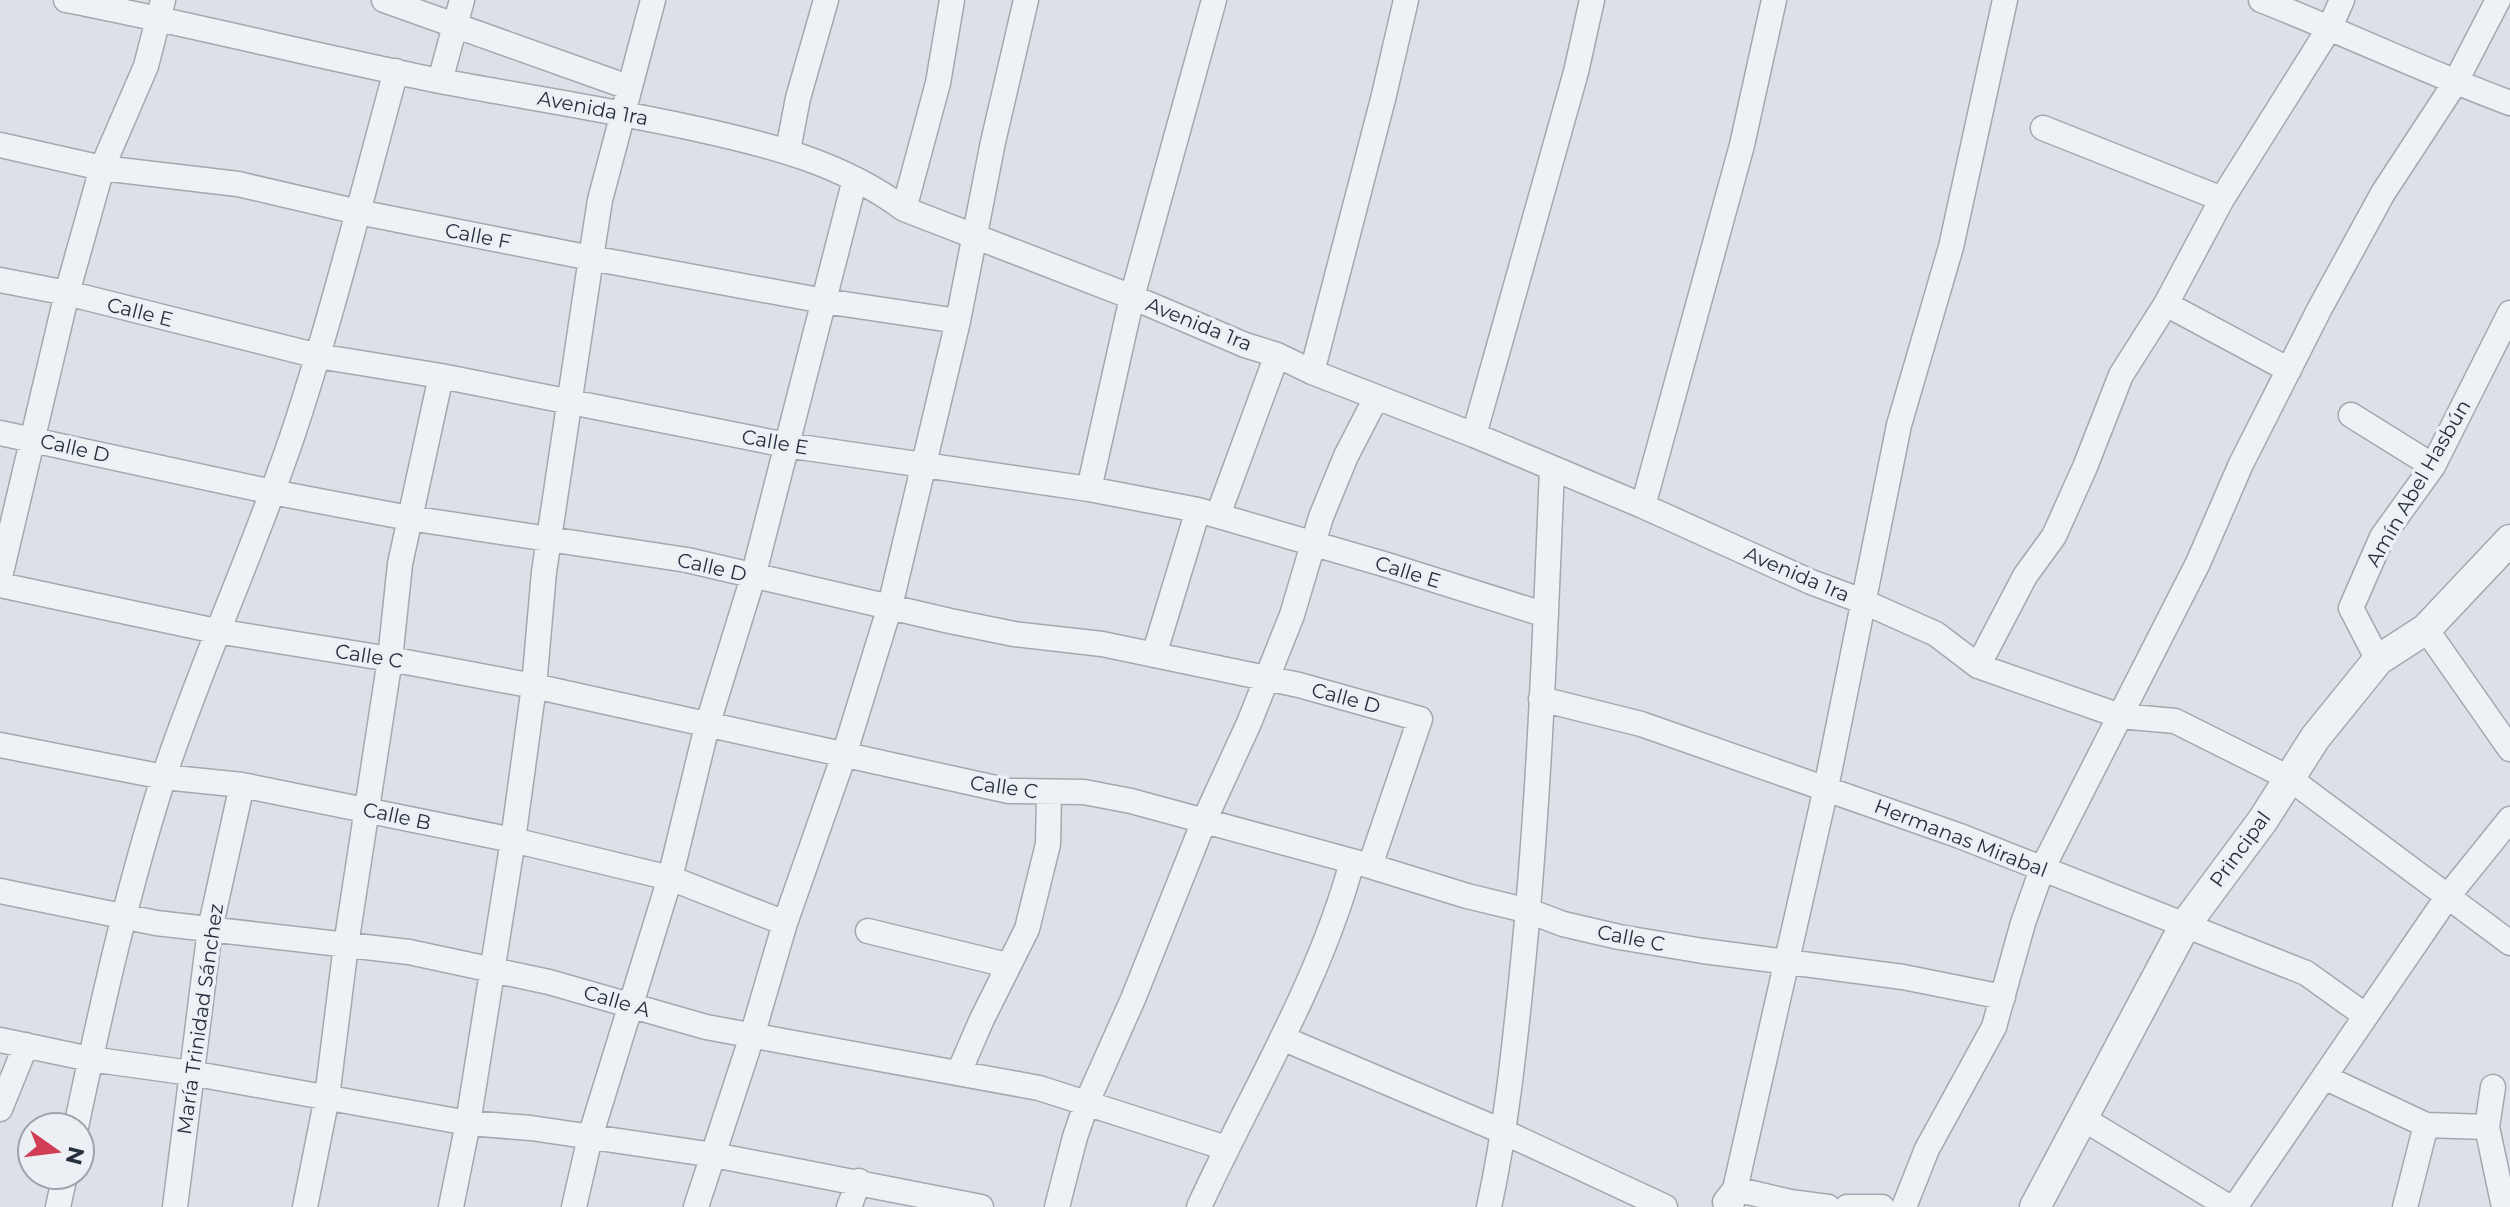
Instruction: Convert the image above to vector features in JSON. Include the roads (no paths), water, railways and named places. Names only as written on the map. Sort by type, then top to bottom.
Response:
[{"type":"street","name":"Avenida 1ra","points":[[66,0],[160,9],[440,81],[622,112],[788,150],[877,188],[904,209],[1277,355],[1643,506],[1936,634],[1978,666],[2120,716],[2175,721],[2289,778],[2510,943]]},
{"type":"street","points":[[384,0],[628,87]]},
{"type":"street","points":[[440,81],[462,0]]},
{"type":"street","points":[[451,1207],[468,1123],[513,840],[534,686],[544,572],[600,200],[653,0]]},
{"type":"street","points":[[788,150],[798,98],[826,0]]},
{"type":"street","points":[[904,209],[938,83],[952,0]]},
{"type":"street","points":[[696,1207],[785,923],[845,752],[890,606],[958,321],[993,142],[1026,0]]},
{"type":"street","points":[[1089,489],[1132,297],[1214,0]]},
{"type":"street","points":[[1312,372],[1406,0]]},
{"type":"street","points":[[1474,435],[1572,88],[1592,0]]},
{"type":"street","points":[[1643,506],[1742,145],[1774,0]]},
{"type":"street","points":[[1828,1207],[1790,1202],[1729,1201],[1826,788],[1899,425],[1951,247],[2005,0]]},
{"type":"street","points":[[2261,0],[2455,83],[2510,103]]},
{"type":"street","points":[[1978,666],[2025,576],[2054,536],[2121,375],[2166,304],[2222,199],[2330,27],[2342,0]]},
{"type":"street","points":[[1904,1207],[1927,1149],[1994,1027],[2023,923],[2042,869],[2198,563],[2241,464],[2383,193],[2455,83],[2498,0]]},
{"type":"street","points":[[0,577],[67,293],[102,168],[146,66],[160,9]]},
{"type":"street","points":[[79,1111],[123,917],[164,777],[216,631],[272,492],[318,356],[396,71]]},
{"type":"street","points":[[2043,128],[2222,199]]},
{"type":"street","name":"Calle F","points":[[0,145],[102,168],[238,184],[358,212],[591,258],[824,301],[958,321]]},
{"type":"street","points":[[574,1207],[590,1137],[670,878],[707,726],[753,577],[855,179]]},
{"type":"street","name":"Calle E","points":[[0,280],[67,293],[318,356],[441,376],[786,445],[1089,489],[1208,513],[1546,615]]},
{"type":"street","points":[[2166,304],[2289,370]]},
{"type":"street","name":"Amín Abel Hasbún","points":[[2378,660],[2351,612],[2382,537],[2433,466],[2510,313]]},
{"type":"street","points":[[1154,655],[1208,513],[1277,355]]},
{"type":"street","points":[[305,1207],[327,1097],[346,945],[390,659],[400,564],[441,376]]},
{"type":"street","points":[[1057,1207],[1087,1102],[1133,999],[1204,821],[1249,723],[1292,615],[1321,517],[1341,468],[1376,398]]},
{"type":"street","points":[[2351,415],[2433,466]]},
{"type":"street","name":"Calle D","points":[[0,433],[272,492],[409,518],[687,560],[1014,634],[1102,644],[1299,685],[1420,719],[1361,864]]},
{"type":"street","points":[[1489,1207],[1504,1132],[1529,911],[1552,469]]},
{"type":"street","name":"Principal","points":[[2035,1207],[2185,925],[2263,820],[2315,738],[2378,660],[2426,629],[2510,540]]},
{"type":"street","name":"Calle C","points":[[0,585],[216,631],[534,686],[707,726],[845,752],[1009,791],[1100,795],[1619,937],[1903,977],[2003,997]]},
{"type":"street","points":[[2426,629],[2510,749]]},
{"type":"street","name":"Hermanas Mirabal","points":[[1541,699],[1641,724],[1826,788],[2042,869],[2306,973],[2366,1016]]},
{"type":"street","name":"Calle B","points":[[0,745],[164,777],[242,785],[513,840],[670,878],[785,923]]},
{"type":"street","name":"María Trinidad Sánchez","points":[[175,1207],[210,929],[242,785]]},
{"type":"street","points":[[959,1072],[1007,965],[1027,929],[1048,844],[1049,793]]},
{"type":"street","points":[[2082,1118],[2232,1207],[2448,896],[2510,819]]},
{"type":"street","points":[[1199,1207],[1282,1038],[1361,864]]},
{"type":"street","name":"Calle A","points":[[0,891],[123,917],[409,952],[549,982],[706,1027],[1039,1088],[1226,1148]]},
{"type":"street","points":[[868,931],[1007,965]]},
{"type":"street","points":[[1282,1038],[1504,1132],[1665,1207]]},
{"type":"street","points":[[0,1040],[90,1059],[191,1073],[468,1123],[531,1128],[714,1155],[981,1207]]},
{"type":"street","points":[[0,1109],[26,1045]]},
{"type":"street","points":[[2324,1077],[2426,1125],[2487,1127]]},
{"type":"street","points":[[2493,1087],[2487,1127],[2504,1207]]},
{"type":"street","points":[[2405,1207],[2426,1125]]},
{"type":"street","points":[[849,1207],[859,1181]]},
{"type":"street","points":[[1847,1207],[1882,1207]]}]
